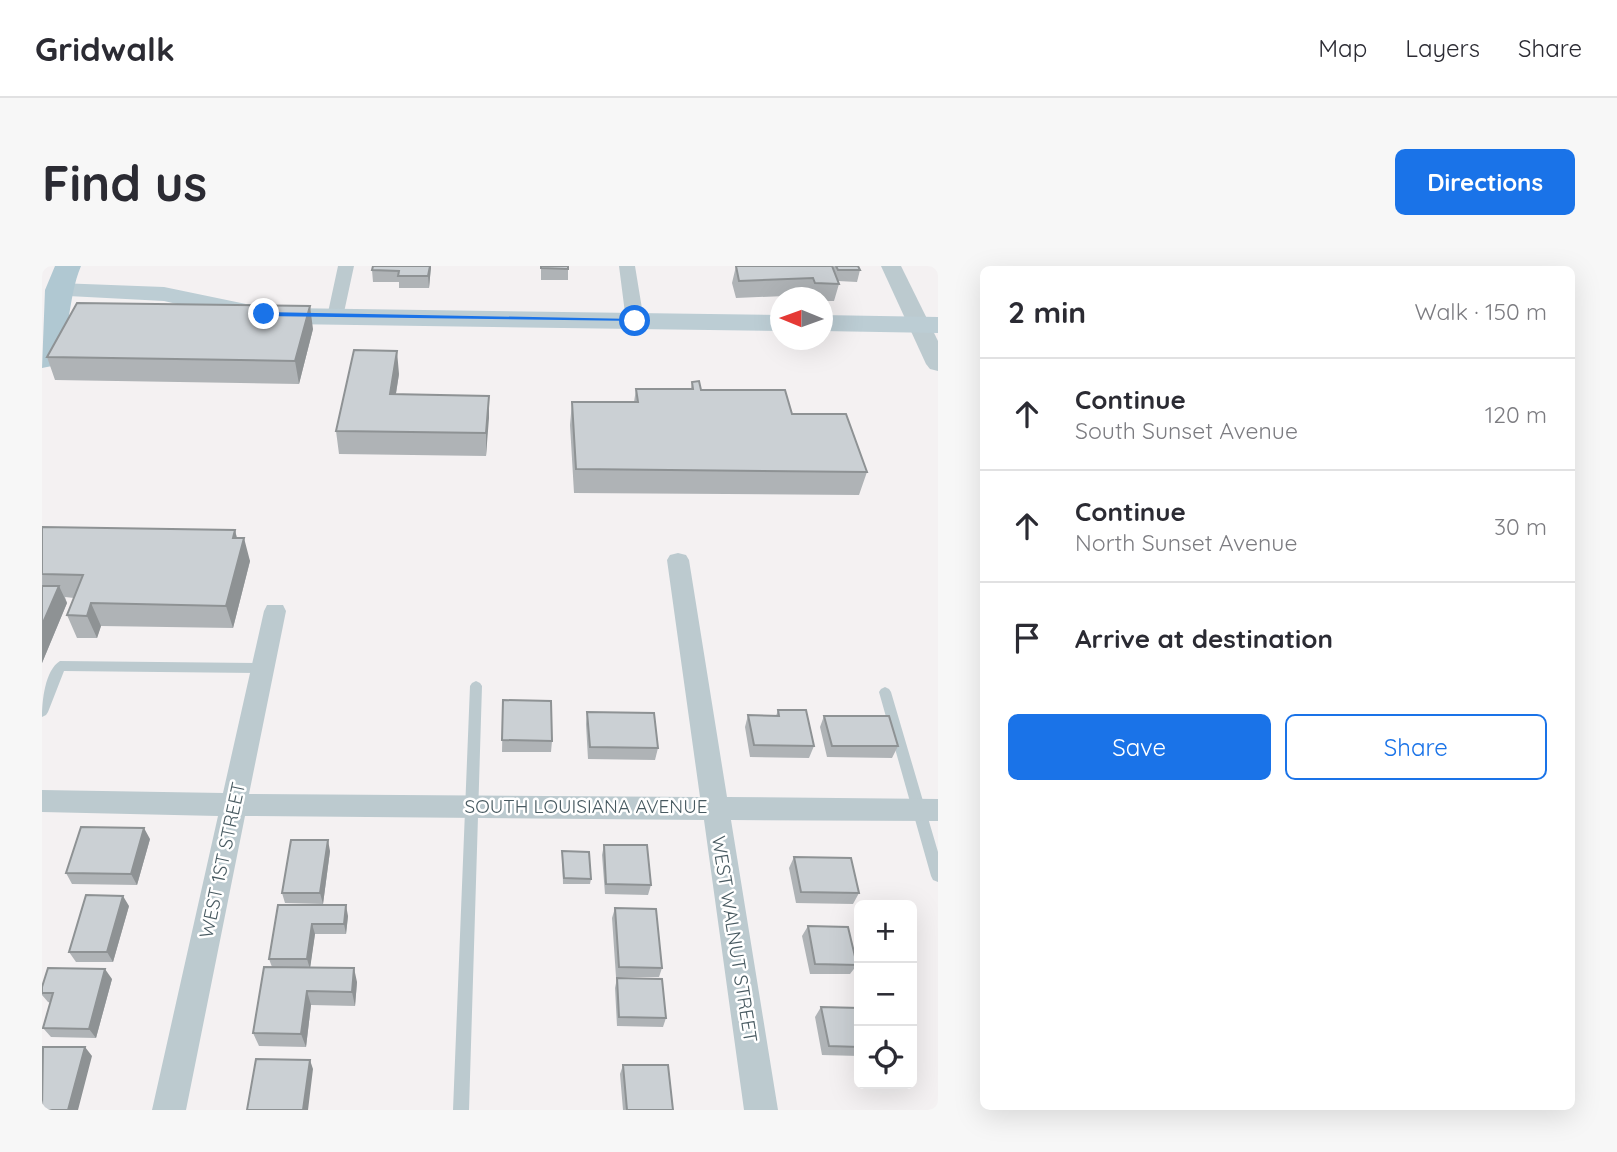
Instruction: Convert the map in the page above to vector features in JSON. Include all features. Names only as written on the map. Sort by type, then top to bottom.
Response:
[{"type":"main road","points":[[42,360],[56,322],[52,287],[164,294],[264,314],[770,323]]},
{"type":"main road","points":[[833,323],[929,325]]},
{"type":"street","points":[[335,317],[346,266]]},
{"type":"street","points":[[628,266],[635,321]]},
{"type":"street","points":[[891,266],[929,325],[938,364]]},
{"type":"street","name":"WEST WALNUT STREET","points":[[678,560],[713,807],[761,1110]]},
{"type":"street","name":"WEST 1ST STREET","points":[[169,1110],[275,611]]},
{"type":"street","name":"SOUTH LOUISIANA AVENUE","points":[[42,801],[928,810]]},
{"type":"lane","points":[[42,712],[60,666],[263,668]]},
{"type":"lane","points":[[461,1110],[476,686]]},
{"type":"lane","points":[[885,692],[928,810],[938,876]]},
{"type":"building","points":[[373,266],[430,266],[428,276],[398,276],[399,271],[372,270]]},
{"type":"building","points":[[568,266],[568,269],[541,268]]},
{"type":"building","points":[[736,266],[832,266],[839,284],[815,283],[813,278],[739,281]]},
{"type":"building","points":[[836,266],[858,266],[860,270],[838,270]]},
{"type":"building","points":[[77,303],[310,306],[295,361],[47,357]]},
{"type":"building","points":[[354,350],[397,351],[390,394],[489,396],[486,433],[336,431]]},
{"type":"building","points":[[699,381],[701,390],[785,390],[792,414],[846,414],[867,472],[576,469],[572,402],[638,402],[636,389],[693,389],[692,382]]},
{"type":"building","points":[[42,527],[235,530],[233,538],[244,538],[226,606],[91,603],[87,616],[67,615],[83,575],[42,574]]},
{"type":"building","points":[[42,586],[59,586],[42,625]]},
{"type":"building","points":[[503,700],[551,701],[552,741],[502,740]]},
{"type":"building","points":[[778,710],[806,710],[814,746],[754,745],[748,715],[779,716]]},
{"type":"building","points":[[587,712],[654,713],[658,748],[590,747]]},
{"type":"building","points":[[824,716],[889,716],[898,746],[832,746]]},
{"type":"building","points":[[81,827],[144,828],[131,874],[66,873]]},
{"type":"building","points":[[291,840],[328,840],[320,893],[282,893]]},
{"type":"building","points":[[604,845],[647,845],[651,885],[606,884]]},
{"type":"building","points":[[562,851],[589,852],[591,879],[564,878]]},
{"type":"building","points":[[794,857],[851,858],[859,893],[801,892]]},
{"type":"building","points":[[86,895],[123,896],[107,952],[69,952]]},
{"type":"building","points":[[278,905],[346,905],[344,924],[312,924],[307,959],[269,959]]},
{"type":"building","points":[[615,908],[656,909],[662,968],[619,967]]},
{"type":"building","points":[[808,926],[848,927],[854,965],[815,964]]},
{"type":"building","points":[[264,967],[354,968],[352,992],[307,991],[301,1034],[253,1033]]},
{"type":"building","points":[[48,968],[105,969],[89,1029],[43,1028],[53,993],[42,993]]},
{"type":"building","points":[[617,978],[662,979],[666,1018],[619,1017]]},
{"type":"building","points":[[821,1007],[854,1008],[854,1047],[829,1046]]},
{"type":"building","points":[[43,1047],[85,1047],[68,1110],[42,1110]]},
{"type":"building","points":[[256,1059],[310,1060],[303,1110],[247,1110]]},
{"type":"building","points":[[623,1065],[668,1065],[673,1110],[627,1110]]},
{"type":"route","points":[[264,314],[635,321]]}]
